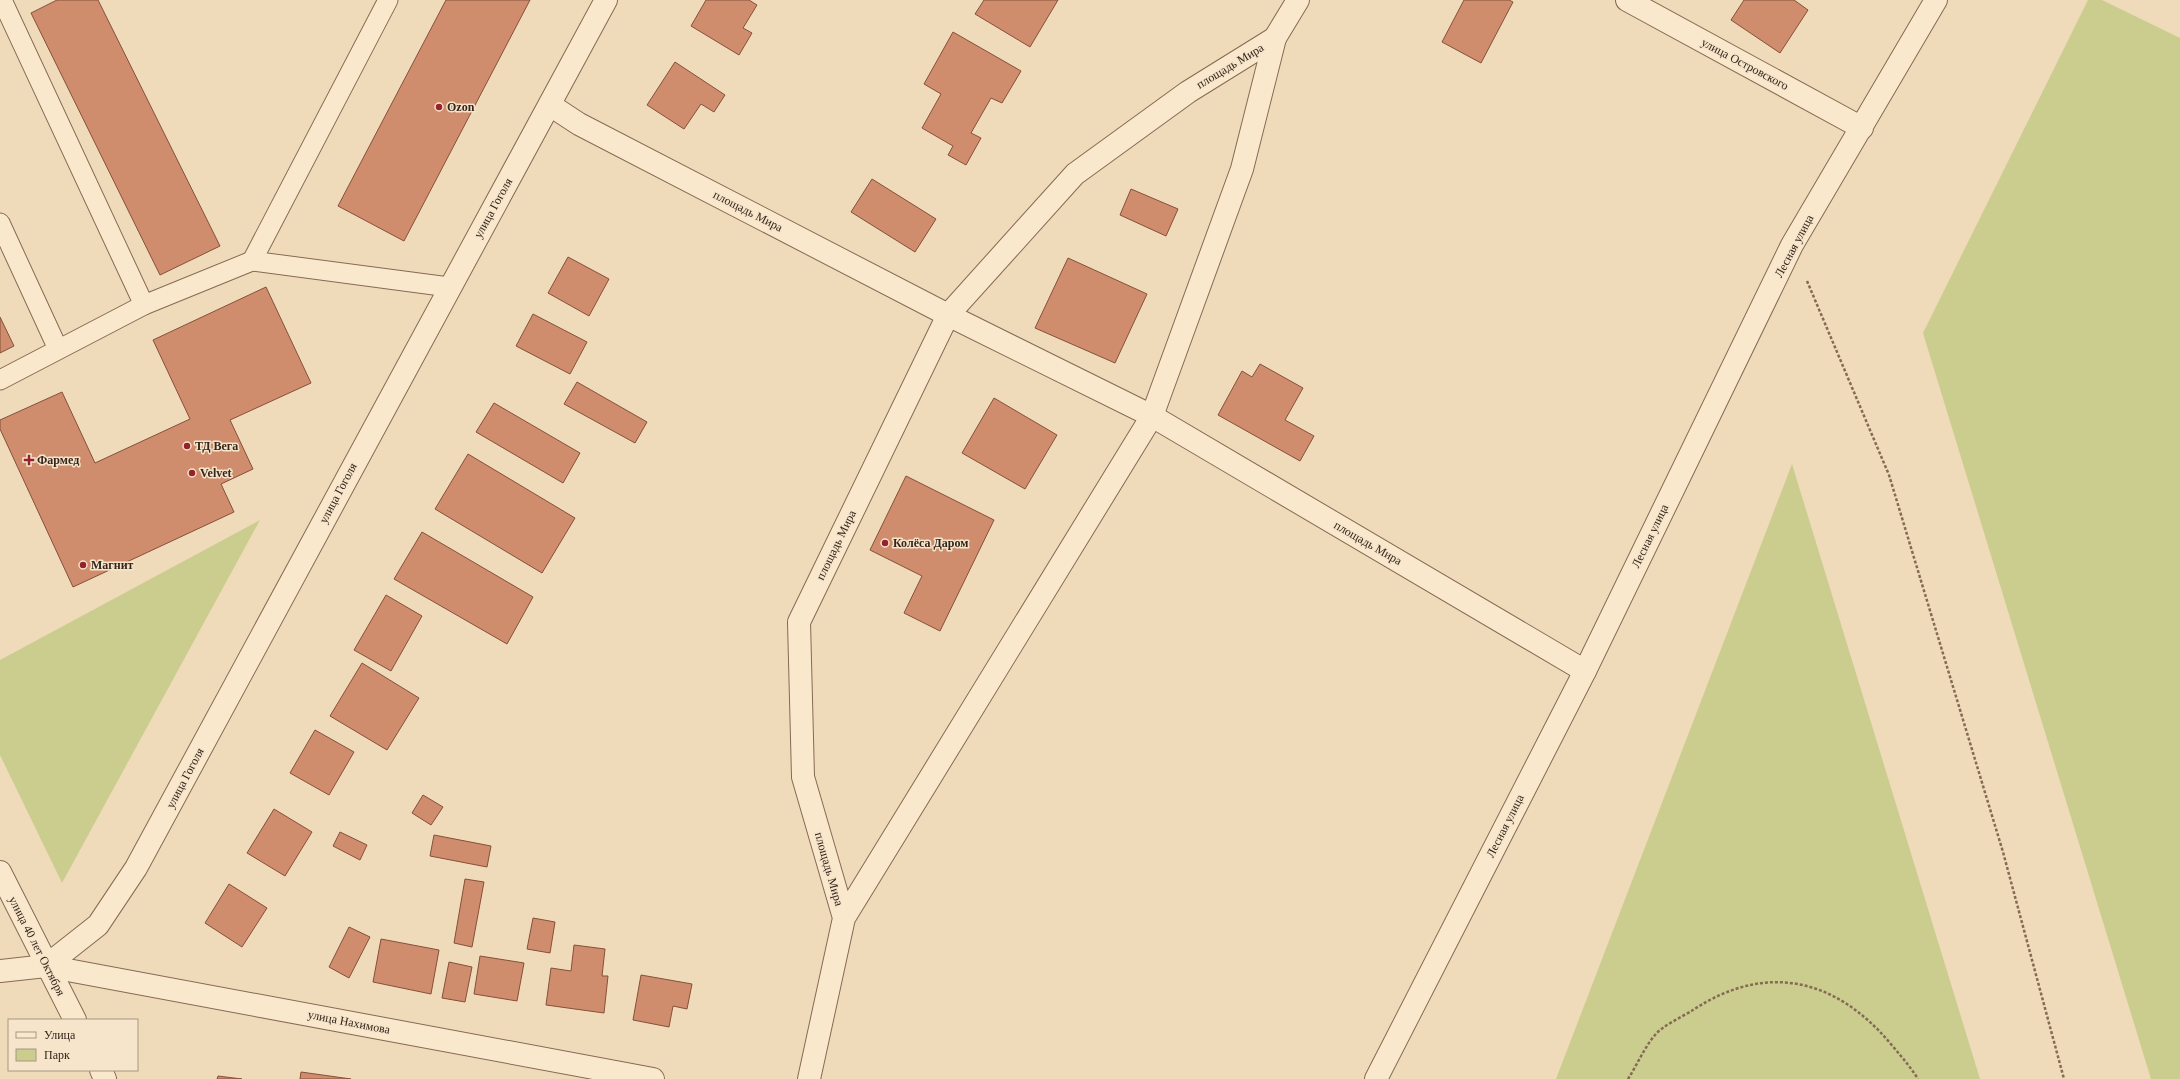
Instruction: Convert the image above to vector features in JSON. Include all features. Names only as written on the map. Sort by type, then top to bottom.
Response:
[{"type":"street","name":"улица Гоголя","points":[[46,966],[98,925],[136,868],[449,287],[550,105],[606,0]]},
{"type":"street","points":[[1276,38],[1298,0]]},
{"type":"street","name":"улица Островского","points":[[1627,0],[1862,128]]},
{"type":"street","name":"Лесная улица","points":[[1376,1079],[1585,671],[1792,245],[1936,0]]},
{"type":"street","name":"площадь Мира","points":[[844,918],[803,777],[799,622],[948,315],[1075,174],[1188,92],[1276,38]]},
{"type":"street","name":"площадь Мира","points":[[844,918],[1152,416],[1242,169],[1276,38]]},
{"type":"street","name":"площадь Мира","points":[[550,105],[579,124],[948,315],[1152,416],[1585,671]]},
{"type":"street","name":"улица 40 лет Октября","points":[[0,872],[46,966],[74,1019]]},
{"type":"street","points":[[809,1079],[844,918]]},
{"type":"street","name":"улица Нахимова","points":[[0,971],[46,966],[653,1079]]},
{"type":"lane","points":[[2,0],[144,305]]},
{"type":"lane","points":[[252,261],[388,0]]},
{"type":"lane","points":[[0,223],[58,349]]},
{"type":"lane","points":[[0,380],[144,305],[252,261],[449,287]]},
{"type":"path","points":[[1792,245],[1889,475],[2003,852],[2064,1079]]},
{"type":"path","points":[[1628,1079],[1655,1034],[1707,1001],[1755,983],[1798,983],[1836,996],[1874,1024],[1912,1068],[1918,1079]]},
{"type":"green space","points":[[2088,0],[2102,0],[2180,38],[2180,1079],[2151,1079],[1923,333]]},
{"type":"green space","points":[[1792,464],[1980,1079],[1556,1079]]},
{"type":"green space","points":[[260,520],[62,883],[0,755],[0,660]]},
{"type":"building","points":[[57,0],[98,0],[220,246],[160,275],[31,13]]},
{"type":"building","points":[[446,0],[530,0],[404,241],[338,206]]},
{"type":"building","points":[[706,0],[749,0],[757,5],[743,28],[752,33],[739,55],[691,26]]},
{"type":"building","points":[[984,0],[1058,0],[1030,47],[975,14]]},
{"type":"building","points":[[1464,0],[1509,0],[1513,2],[1481,63],[1442,42]]},
{"type":"building","points":[[1744,0],[1794,0],[1808,10],[1780,53],[1731,20]]},
{"type":"building","points":[[953,32],[1021,71],[1002,103],[991,98],[971,133],[981,138],[966,165],[948,155],[953,146],[922,128],[941,94],[924,84]]},
{"type":"building","points":[[675,62],[725,95],[714,112],[701,104],[684,129],[647,105]]},
{"type":"building","points":[[872,179],[936,219],[915,252],[851,212]]},
{"type":"building","points":[[1131,189],[1178,209],[1166,236],[1120,215]]},
{"type":"building","points":[[568,257],[609,279],[589,316],[548,293]]},
{"type":"building","points":[[1068,258],[1147,294],[1115,363],[1035,328]]},
{"type":"building","name":"ТД Вега","points":[[266,287],[311,383],[230,420],[253,469],[221,484],[234,512],[73,587],[0,429],[0,420],[62,392],[95,463],[190,419],[153,340]]},
{"type":"building","points":[[533,314],[587,342],[570,374],[516,346]]},
{"type":"building","points":[[0,317],[14,346],[0,353]]},
{"type":"building","points":[[1260,364],[1303,388],[1285,420],[1314,436],[1300,461],[1218,415],[1242,371],[1252,377]]},
{"type":"building","points":[[577,382],[647,422],[635,443],[564,404]]},
{"type":"building","points":[[994,398],[1057,435],[1025,489],[962,453]]},
{"type":"building","points":[[494,403],[580,453],[563,483],[476,432]]},
{"type":"building","points":[[468,454],[575,518],[542,573],[435,509]]},
{"type":"building","points":[[906,476],[994,520],[940,631],[904,613],[922,576],[870,550]]},
{"type":"building","points":[[422,532],[533,597],[507,644],[394,579]]},
{"type":"building","points":[[386,595],[422,616],[391,671],[354,650]]},
{"type":"building","points":[[362,663],[419,698],[387,750],[330,716]]},
{"type":"building","points":[[315,730],[354,752],[329,795],[290,773]]},
{"type":"building","points":[[423,795],[443,807],[431,825],[412,813]]},
{"type":"building","points":[[274,809],[312,832],[285,876],[247,853]]},
{"type":"building","points":[[340,832],[367,845],[360,860],[333,846]]},
{"type":"building","points":[[434,835],[491,846],[487,867],[430,856]]},
{"type":"building","points":[[465,879],[484,882],[472,947],[454,943]]},
{"type":"building","points":[[229,884],[267,908],[242,947],[205,923]]},
{"type":"building","points":[[533,918],[555,922],[550,953],[527,949]]},
{"type":"building","points":[[349,927],[370,937],[349,978],[329,967]]},
{"type":"building","points":[[381,939],[439,950],[431,994],[373,982]]},
{"type":"building","points":[[574,945],[605,949],[602,976],[608,976],[604,1013],[546,1005],[551,968],[571,971]]},
{"type":"building","points":[[480,956],[524,963],[517,1001],[474,994]]},
{"type":"building","points":[[449,962],[472,967],[465,1002],[442,998]]},
{"type":"building","points":[[641,975],[692,984],[687,1009],[673,1006],[669,1027],[633,1020]]},
{"type":"building","points":[[301,1072],[351,1079],[300,1079]]},
{"type":"building","points":[[218,1076],[242,1079],[217,1079]]},
{"type":"place","name":"Ozon","points":[[439,107]]},
{"type":"place","name":"ТД Вега","points":[[187,446]]},
{"type":"place","name":"Фармед","points":[[29,460]]},
{"type":"place","name":"Velvet","points":[[192,473]]},
{"type":"place","name":"Колёса Даром","points":[[885,543]]},
{"type":"place","name":"Магнит","points":[[83,565]]}]
